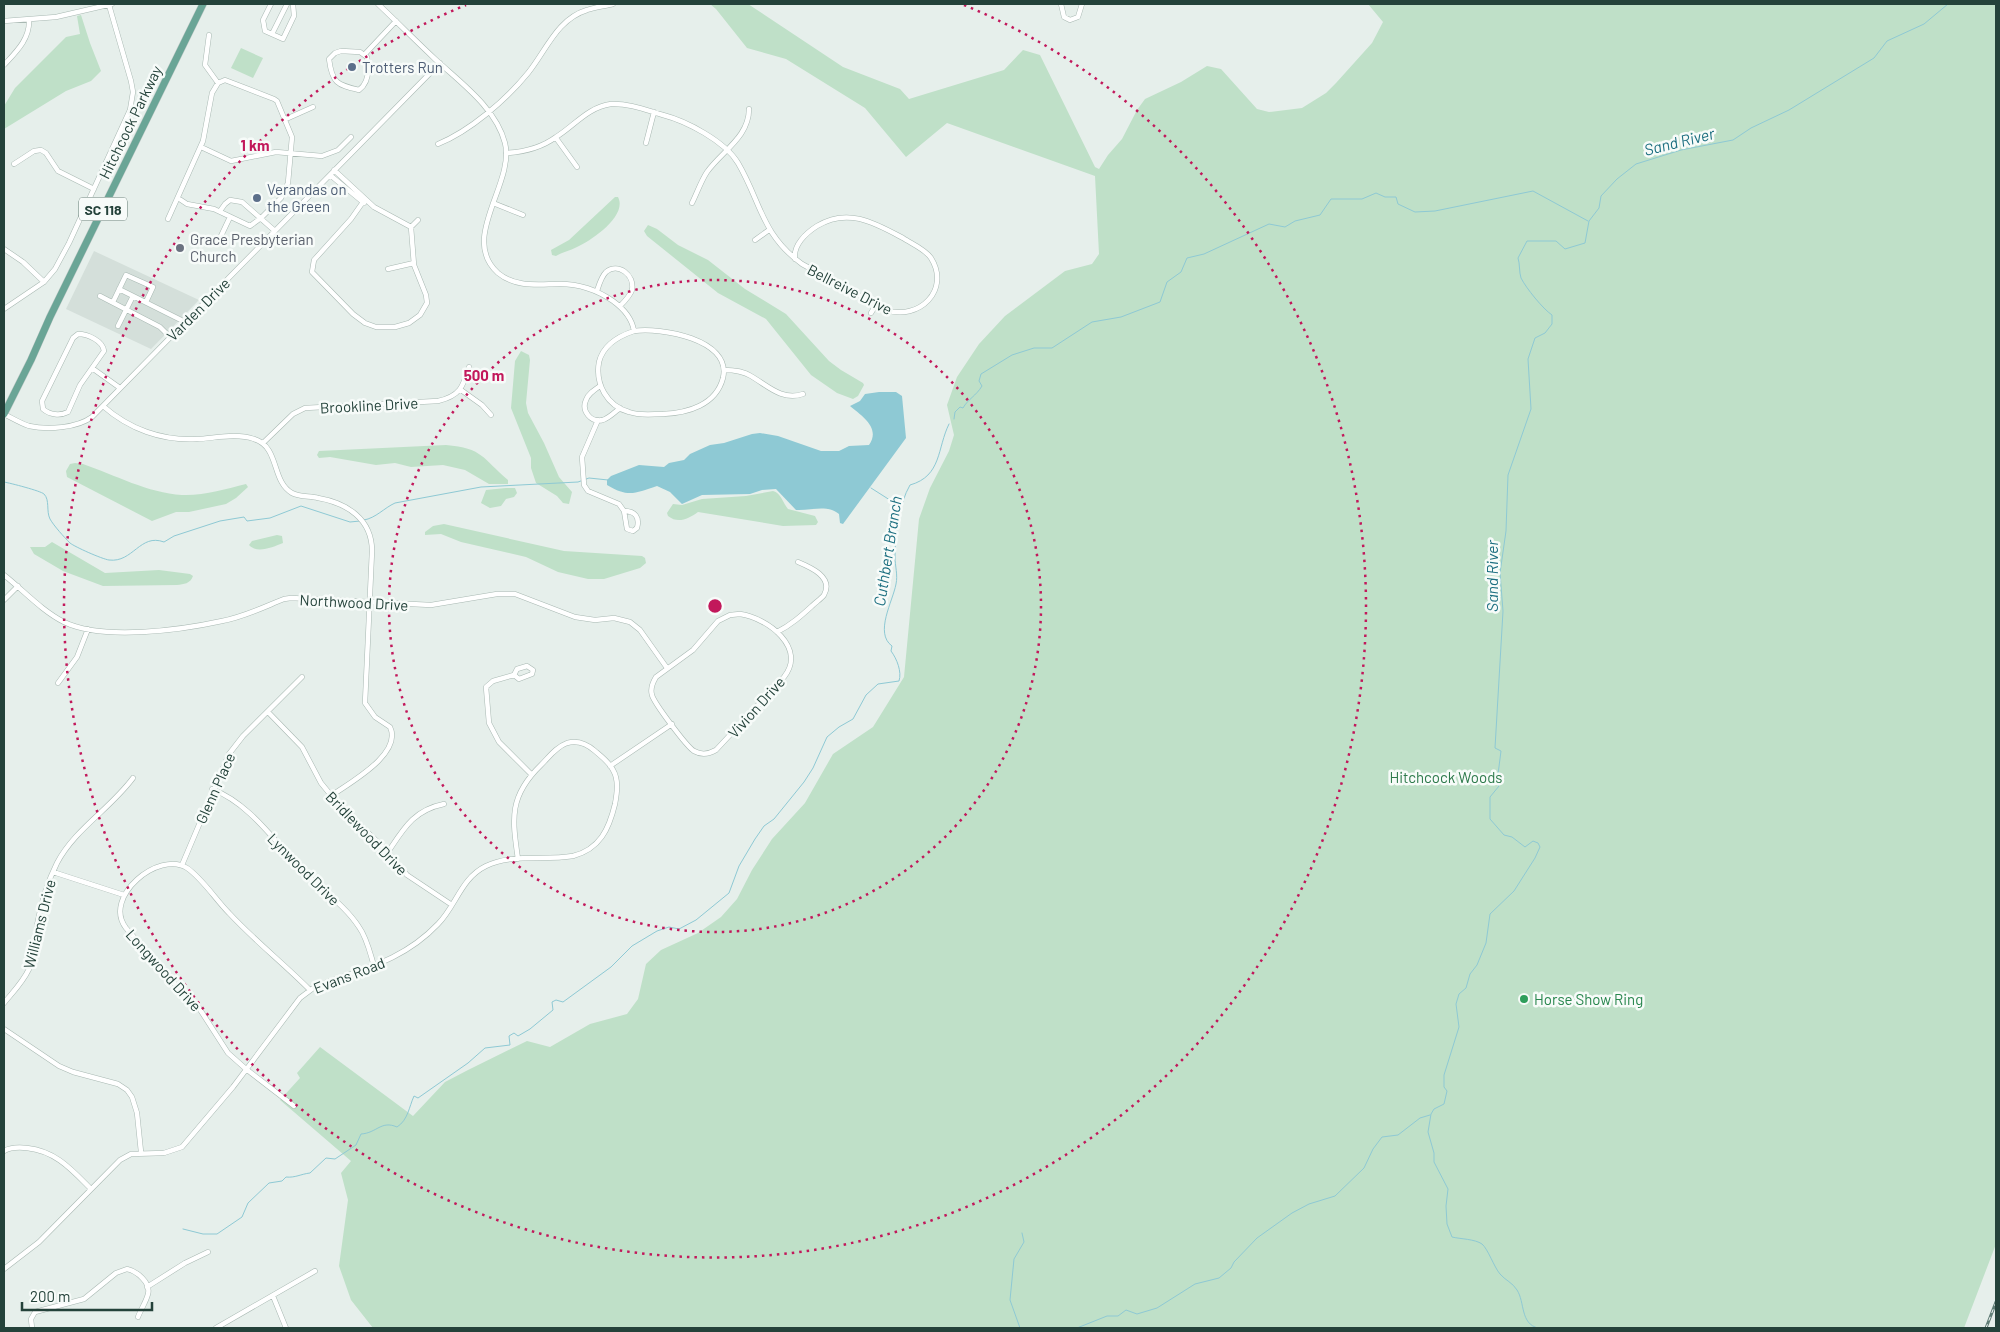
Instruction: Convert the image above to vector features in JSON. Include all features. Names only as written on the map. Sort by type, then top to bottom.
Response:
[{"type":"main road","name":"Hitchcock Parkway","points":[[4,414],[202,4]]},
{"type":"street","points":[[4,21],[56,17],[111,4],[133,92],[130,110],[55,269],[44,282],[4,309]]},
{"type":"street","points":[[271,4],[263,20],[265,31],[283,39],[294,16],[292,4]]},
{"type":"street","points":[[272,34],[287,4]]},
{"type":"street","points":[[378,4],[488,111],[500,129],[506,153],[505,170],[486,228],[484,241],[490,262],[501,275],[520,283],[535,285],[561,284],[597,290],[620,306],[629,316],[634,331]]},
{"type":"street","points":[[438,144],[456,135],[488,111],[523,79],[558,30],[569,20],[587,10],[613,4]]},
{"type":"street","points":[[1060,4],[1064,17],[1070,20],[1078,16],[1082,4]]},
{"type":"street","points":[[4,65],[25,39],[30,26],[29,20]]},
{"type":"street","points":[[365,54],[396,21]]},
{"type":"street","points":[[209,35],[205,64],[218,82]]},
{"type":"street","points":[[356,51],[365,54],[368,62],[368,75],[363,87],[360,90],[337,84],[330,69],[329,59],[331,56],[341,52],[356,51]]},
{"type":"street","name":"Varden Drive","points":[[4,414],[29,426],[58,426],[84,422],[103,406],[440,63]]},
{"type":"street","points":[[168,219],[204,141],[212,93],[218,82],[225,80],[274,99],[286,119],[292,137],[292,153],[286,189],[278,201],[250,226],[220,211],[200,205],[187,204],[178,198]]},
{"type":"street","name":"Bellreive Drive","points":[[506,153],[536,148],[556,138],[584,115],[606,105],[622,104],[654,112],[686,123],[727,150],[738,162],[769,230],[777,242],[795,259],[816,272],[886,310],[901,313],[911,312],[924,305],[933,294],[936,282],[933,263],[929,256],[913,244],[863,218],[845,217],[826,221],[812,230],[795,249],[795,259]]},
{"type":"street","points":[[286,119],[312,107]]},
{"type":"street","points":[[692,203],[707,172],[746,127],[749,109]]},
{"type":"street","points":[[646,143],[654,112]]},
{"type":"street","points":[[201,147],[231,161],[268,153],[318,156],[328,155],[338,150],[351,137]]},
{"type":"street","points":[[556,138],[577,167]]},
{"type":"street","points":[[14,164],[34,151],[41,150],[46,153],[58,171],[94,189]]},
{"type":"street","points":[[334,170],[374,207]]},
{"type":"street","points":[[330,175],[363,202],[411,226]]},
{"type":"street","points":[[220,211],[227,202],[234,199],[242,202],[275,231]]},
{"type":"street","points":[[363,202],[351,219],[315,258],[312,265],[313,274],[346,308],[360,320],[376,327],[396,327],[409,323],[418,317],[427,302],[414,263],[411,226]]},
{"type":"street","points":[[493,203],[523,215]]},
{"type":"street","points":[[221,236],[230,217]]},
{"type":"street","points":[[411,226],[418,220]]},
{"type":"street","points":[[755,240],[769,230]]},
{"type":"street","points":[[4,249],[23,262],[44,282]]},
{"type":"street","points":[[388,269],[414,263]]},
{"type":"street","points":[[597,290],[603,276],[607,272],[616,269],[624,271],[631,278],[632,287],[628,297],[620,306]]},
{"type":"street","points":[[813,278],[816,272]]},
{"type":"street","points":[[113,302],[126,275],[153,287],[146,302]]},
{"type":"street","points":[[119,289],[185,322]]},
{"type":"street","points":[[100,296],[160,327],[170,338]]},
{"type":"street","points":[[118,326],[133,296]]},
{"type":"street","points":[[871,313],[876,305]]},
{"type":"street","points":[[634,331],[651,331],[682,336],[703,342],[718,355],[724,370],[721,384],[714,394],[692,410],[675,413],[636,414],[620,408],[609,399],[600,386],[598,368],[602,353],[616,339],[634,331]]},
{"type":"street","points":[[76,335],[84,335],[103,345],[103,353],[92,368],[77,391],[68,412],[57,414],[44,410],[42,401],[72,338],[76,335]]},
{"type":"street","points":[[469,367],[461,390],[482,405],[491,415]]},
{"type":"street","points":[[92,368],[120,388]]},
{"type":"street","points":[[724,370],[746,374],[786,396],[803,394]]},
{"type":"street","points":[[600,386],[589,395],[585,404],[588,415],[598,420],[607,418],[620,408]]},
{"type":"street","name":"Brookline Drive","points":[[263,443],[293,414],[305,408],[438,401],[448,398],[461,390]]},
{"type":"street","points":[[103,406],[129,426],[164,437],[189,440],[236,436],[252,438],[263,443],[273,457],[282,481],[289,490],[296,494],[338,503],[353,511],[369,531],[372,546],[365,703],[375,717],[390,727],[392,739],[379,762],[331,796]]},
{"type":"street","points":[[598,420],[582,457],[584,485],[588,491],[619,504],[624,511],[627,529],[633,531],[637,528],[639,522],[636,515],[632,511],[624,511]]},
{"type":"street","points":[[777,632],[800,618],[823,596],[825,591],[825,582],[822,577],[798,562]]},
{"type":"street","name":"Northwood Drive","points":[[4,575],[63,621],[88,629],[132,632],[186,628],[232,618],[291,598],[432,605],[497,594],[515,594],[582,619],[614,618],[630,622],[640,630],[667,668]]},
{"type":"street","points":[[4,600],[18,586]]},
{"type":"street","name":"Vivion Drive","points":[[730,615],[748,616],[767,624],[777,632],[792,655],[789,670],[716,750],[705,754],[694,751],[652,695],[655,679],[667,668],[694,648],[718,621],[730,615]]},
{"type":"street","points":[[58,683],[77,657],[88,629]]},
{"type":"street","points":[[514,675],[493,681],[486,687],[489,723],[499,742],[531,774]]},
{"type":"street","name":"Glenn Place","points":[[182,866],[212,789],[233,747],[302,677]]},
{"type":"street","name":"Bridlewood Drive","points":[[268,712],[301,745],[316,776],[331,796],[388,852],[407,875],[452,905]]},
{"type":"street","points":[[518,859],[515,820],[519,792],[531,774],[553,752],[571,742],[587,745],[610,766],[672,724]]},
{"type":"street","name":"Evans Road","points":[[4,1269],[39,1242],[120,1160],[131,1154],[141,1152],[164,1153],[182,1147],[195,1134],[300,998],[309,990],[392,959],[422,938],[443,919],[466,882],[479,870],[498,862],[518,859],[573,856],[597,844],[605,834],[610,823],[616,799],[616,778],[610,766]]},
{"type":"street","name":"Williams Drive","points":[[4,1003],[18,987],[29,968],[33,956],[43,897],[58,860],[78,834],[133,778]]},
{"type":"street","name":"Lynwood Drive","points":[[212,789],[228,796],[247,810],[293,862],[354,920],[364,935],[374,966]]},
{"type":"street","points":[[388,852],[415,816],[432,806],[444,804]]},
{"type":"street","points":[[52,872],[124,895],[131,885],[160,866],[169,864],[190,869],[229,913],[309,990]]},
{"type":"street","name":"Longwood Drive","points":[[124,895],[120,913],[122,922],[172,981],[200,1008],[223,1047],[246,1069],[294,1106]]},
{"type":"street","points":[[4,1029],[59,1066],[73,1072],[118,1084],[124,1088],[132,1097],[137,1113],[141,1152]]},
{"type":"street","points":[[4,1151],[12,1148],[24,1148],[50,1153],[66,1165],[91,1190]]},
{"type":"street","points":[[147,1287],[185,1263],[208,1252]]},
{"type":"street","points":[[32,1328],[31,1318],[35,1312],[84,1299],[119,1271],[126,1269],[136,1272],[147,1287],[148,1296],[138,1316]]},
{"type":"street","points":[[216,1328],[315,1272]]},
{"type":"street","points":[[273,1296],[286,1328]]},
{"type":"shaded area","points":[[94,251],[199,300],[151,349],[66,309]]},
{"type":"green space","name":"Hitchcock Woods","points":[[710,4],[748,4],[843,67],[900,89],[909,99],[1004,70],[1023,50],[1040,55],[1095,167],[1099,169],[1122,139],[1145,99],[1181,82],[1207,66],[1221,69],[1257,109],[1269,112],[1302,108],[1326,93],[1372,43],[1383,22],[1368,4],[1996,4],[1996,1244],[1964,1328],[373,1328],[351,1300],[339,1266],[348,1200],[341,1173],[351,1161],[280,1100],[300,1078],[297,1073],[320,1047],[413,1116],[445,1082],[527,1041],[550,1047],[590,1024],[627,1014],[638,999],[646,964],[661,950],[698,933],[721,917],[737,899],[752,870],[772,839],[805,803],[833,754],[873,727],[904,677],[919,519],[930,488],[949,451],[954,435],[947,405],[957,377],[979,344],[1005,316],[1065,271],[1092,264],[1099,254],[1095,176],[947,123],[906,157],[865,108],[786,59],[747,48]]},
{"type":"green space","points":[[81,15],[101,71],[91,81],[66,91],[4,129],[4,106],[15,88],[66,37],[80,34],[77,16]]},
{"type":"green space","points":[[241,48],[263,58],[253,78],[231,68]]},
{"type":"green space","points":[[615,197],[618,197],[620,204],[618,212],[599,234],[583,244],[556,256],[552,255],[551,250],[569,240]]},
{"type":"green space","points":[[648,225],[657,229],[678,245],[708,260],[745,289],[786,314],[829,361],[863,383],[864,385],[858,396],[853,399],[837,393],[811,375],[766,319],[718,293],[647,236],[644,231]]},
{"type":"green space","points":[[521,351],[529,355],[530,360],[526,403],[528,413],[559,477],[572,492],[569,504],[563,503],[557,496],[536,483],[531,468],[531,458],[511,408],[515,361]]},
{"type":"green space","points":[[458,446],[481,455],[508,480],[508,484],[489,484],[465,470],[443,465],[411,467],[395,463],[376,465],[330,457],[319,458],[317,455],[319,451]]},
{"type":"green space","points":[[70,464],[83,464],[144,487],[169,494],[182,495],[214,492],[246,484],[248,487],[226,504],[189,512],[176,512],[152,521],[67,477],[66,471]]},
{"type":"green space","points":[[515,488],[517,493],[514,497],[506,499],[501,506],[490,508],[481,503],[486,490]]},
{"type":"green space","points":[[773,491],[780,496],[788,509],[815,516],[818,522],[816,525],[783,526],[698,512],[687,518],[676,520],[668,516],[667,513],[673,504],[682,505],[702,499],[746,496]]},
{"type":"green space","points":[[444,524],[564,551],[642,556],[645,558],[646,563],[640,568],[604,579],[588,579],[558,572],[526,557],[461,542],[441,534],[425,535],[425,532],[433,526]]},
{"type":"green space","points":[[277,535],[282,536],[283,543],[261,549],[252,548],[249,545],[252,541]]},
{"type":"green space","points":[[52,542],[105,573],[159,570],[193,576],[188,582],[177,585],[103,586],[63,571],[34,554],[30,547],[45,547]]},
{"type":"water","points":[[896,392],[902,396],[906,438],[843,524],[840,523],[839,514],[829,509],[796,510],[776,489],[762,490],[750,494],[702,495],[682,504],[670,492],[657,486],[643,491],[627,493],[607,485],[607,480],[611,476],[639,465],[664,467],[669,463],[684,460],[690,454],[710,445],[724,443],[752,434],[760,433],[778,436],[821,451],[839,451],[849,446],[869,445],[873,433],[871,428],[864,418],[850,406],[860,401],[865,394]]},
{"type":"waterway","name":"Sand River","points":[[1538,1328],[1528,1322],[1517,1290],[1500,1274],[1482,1244],[1472,1240],[1452,1237],[1447,1224],[1446,1206],[1448,1189],[1434,1162],[1434,1153],[1428,1132],[1431,1114],[1434,1109],[1444,1104],[1447,1091],[1444,1087],[1444,1075],[1459,1027],[1456,1004],[1459,994],[1466,988],[1470,974],[1477,965],[1486,943],[1490,914],[1514,891],[1540,847],[1538,843],[1533,841],[1525,847],[1512,837],[1504,835],[1490,819],[1490,797],[1499,786],[1497,782],[1501,751],[1495,748],[1503,611],[1500,573],[1506,531],[1508,475],[1531,409],[1528,359],[1535,338],[1545,333],[1552,324],[1552,315],[1535,298],[1521,278],[1518,258],[1527,241],[1556,241],[1565,249],[1585,243],[1589,221],[1599,208],[1601,196],[1617,179],[1636,164],[1681,150],[1733,140],[1751,128],[1789,110],[1874,58],[1887,41],[1924,24],[1948,4]]},
{"type":"waterway","name":"Cuthbert Branch","points":[[954,419],[955,412],[960,407],[963,408],[982,386],[979,381],[981,374],[1012,355],[1034,348],[1052,348],[1092,322],[1121,317],[1160,302],[1167,282],[1181,272],[1187,258],[1204,254],[1269,224],[1285,227],[1295,221],[1320,215],[1331,199],[1362,199],[1376,193],[1385,197],[1396,197],[1398,204],[1415,212],[1435,211],[1533,191],[1588,221]]},
{"type":"waterway","name":"Cuthbert Branch","points":[[183,1229],[203,1234],[217,1234],[242,1217],[248,1203],[269,1183],[282,1181],[286,1177],[310,1173],[326,1158],[335,1159],[356,1145],[361,1134],[387,1125],[397,1127],[406,1117],[414,1096],[418,1098],[468,1063],[485,1048],[510,1045],[509,1036],[514,1033],[518,1036],[530,1029],[553,1010],[552,1002],[556,1000],[563,1002],[611,967],[632,946],[657,931],[669,927],[679,929],[696,920],[729,893],[739,866],[755,839],[764,826],[774,819],[804,782],[813,768],[827,737],[853,719],[866,695],[878,684],[899,681],[898,666],[891,651],[892,646],[887,640],[885,633],[886,616],[897,581],[895,548],[898,520],[910,485],[920,481],[933,468],[949,424]]},
{"type":"waterway","points":[[364,520],[395,503],[481,487],[578,482],[589,478],[608,480]]},
{"type":"waterway","points":[[4,482],[44,494],[47,499],[50,519],[70,543],[89,553],[109,560],[117,560],[124,557],[149,541],[164,542],[174,536],[220,521],[244,517],[247,521],[270,518],[301,506],[350,522],[360,521]]},
{"type":"waterway","points":[[871,488],[893,502],[902,505]]},
{"type":"waterway","points":[[1077,1328],[1107,1316],[1118,1316],[1126,1310],[1137,1314],[1157,1308],[1195,1284],[1219,1278],[1231,1268],[1234,1262],[1257,1238],[1292,1213],[1309,1204],[1335,1196],[1364,1168],[1373,1149],[1382,1137],[1398,1135],[1420,1118],[1430,1115]]},
{"type":"waterway","points":[[1020,1328],[1010,1300],[1014,1259],[1024,1242],[1022,1233]]},
{"type":"railway","points":[[1986,1328],[1996,1302]]},
{"type":"place","name":"Trotters Run","points":[[352,67]]},
{"type":"place","name":"Verandas on the Green","points":[[257,198]]},
{"type":"place","name":"Grace Presbyterian Church","points":[[180,248]]},
{"type":"place","name":"Horse Show Ring","points":[[1524,999]]}]
